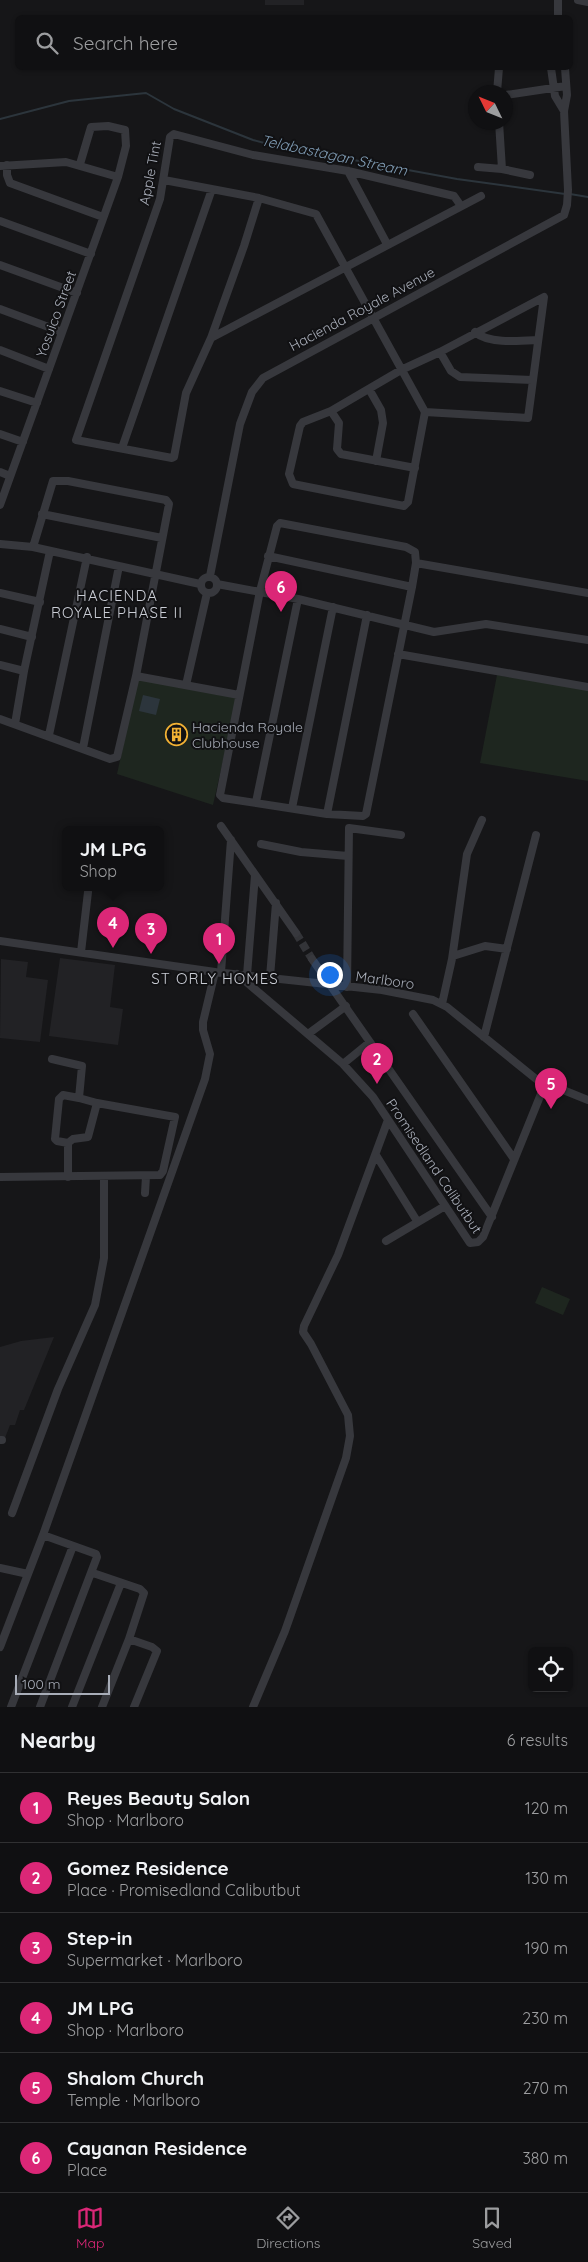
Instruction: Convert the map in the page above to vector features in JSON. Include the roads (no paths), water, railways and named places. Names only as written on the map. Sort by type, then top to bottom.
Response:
[{"type":"street","points":[[558,0],[558,15]]},
{"type":"street","points":[[578,0],[588,2]]},
{"type":"street","points":[[497,85],[498,70]]},
{"type":"street","name":"Hacienda Royale Avenue","points":[[551,70],[555,96],[564,111]]},
{"type":"street","name":"Hacienda Royale Avenue","points":[[210,576],[240,424],[252,392],[263,378],[564,215],[568,190],[564,111],[566,103],[564,70]]},
{"type":"street","points":[[513,94],[566,86]]},
{"type":"street","name":"Yosuico Street","points":[[0,506],[118,177],[126,146],[125,130],[108,126],[91,127],[80,164]]},
{"type":"street","points":[[500,130],[502,169]]},
{"type":"street","name":"Apple Tint","points":[[122,448],[80,441],[75,438],[142,253],[164,180],[169,143],[174,134],[263,157],[348,171],[454,196],[461,206]]},
{"type":"street","points":[[103,217],[10,183],[4,166],[66,162],[80,164],[118,177]]},
{"type":"street","points":[[478,167],[502,169],[530,175]]},
{"type":"street","points":[[348,171],[387,244]]},
{"type":"street","points":[[164,180],[259,198],[316,214],[346,265],[402,370],[425,412],[408,502],[400,506],[293,484],[289,474],[300,426],[303,422],[331,411],[402,370],[440,352],[543,296],[528,417],[526,420],[425,412]]},
{"type":"street","points":[[212,189],[122,448],[174,457],[186,393],[211,338],[259,198]]},
{"type":"street","points":[[211,338],[346,265],[481,196]]},
{"type":"street","points":[[0,221],[91,254]]},
{"type":"street","points":[[0,265],[77,293]]},
{"type":"street","points":[[0,309],[62,332]]},
{"type":"street","points":[[218,317],[233,327]]},
{"type":"street","points":[[475,332],[479,336],[492,339],[537,340]]},
{"type":"street","points":[[0,350],[49,369]]},
{"type":"street","points":[[440,352],[451,372],[460,377],[532,380]]},
{"type":"street","points":[[369,389],[381,410],[383,423],[376,461]]},
{"type":"street","points":[[0,391],[37,403]]},
{"type":"street","points":[[331,411],[339,423],[338,452],[415,468]]},
{"type":"street","points":[[0,434],[23,442]]},
{"type":"street","points":[[0,472],[10,476]]},
{"type":"street","points":[[0,719],[49,735],[110,759],[117,757],[136,676],[169,504],[166,500],[68,482],[53,481],[33,547]]},
{"type":"street","points":[[42,514],[162,538]]},
{"type":"street","points":[[285,523],[406,547],[415,552],[416,563],[412,587],[366,814],[360,817],[327,814],[224,798],[220,795],[268,556],[277,526],[285,523]]},
{"type":"street","points":[[0,544],[33,547],[87,557],[200,584]]},
{"type":"street","points":[[15,724],[24,671],[50,551]]},
{"type":"street","points":[[268,556],[412,587]]},
{"type":"street","points":[[49,735],[87,557]]},
{"type":"street","points":[[416,563],[588,593]]},
{"type":"street","points":[[84,748],[119,566]]},
{"type":"street","points":[[200,584],[203,578],[210,576],[217,584],[298,599],[434,632],[486,624],[588,640]]},
{"type":"street","points":[[200,584],[201,588],[207,593]]},
{"type":"street","points":[[207,593],[214,591],[217,584]]},
{"type":"street","points":[[0,593],[40,602]]},
{"type":"street","points":[[186,685],[207,593]]},
{"type":"street","points":[[256,802],[298,599]]},
{"type":"street","points":[[292,808],[333,607]]},
{"type":"street","points":[[327,814],[367,615]]},
{"type":"street","points":[[0,629],[32,637]]},
{"type":"street","points":[[398,654],[588,686]]},
{"type":"street","points":[[0,665],[24,671]]},
{"type":"street","points":[[136,676],[239,695]]},
{"type":"street","points":[[442,1004],[453,956],[467,854],[482,820]]},
{"type":"street","points":[[221,826],[296,933]]},
{"type":"street","points":[[347,987],[349,828],[401,835]]},
{"type":"street","points":[[484,1037],[536,835]]},
{"type":"street","points":[[0,1647],[43,1535],[205,1079],[210,1054],[203,1030],[218,972],[231,840]]},
{"type":"street","points":[[261,844],[301,852],[348,856]]},
{"type":"street","points":[[247,975],[255,875]]},
{"type":"street","points":[[81,952],[88,892]]},
{"type":"street","points":[[270,977],[276,903]]},
{"type":"street","name":"Marlboro","points":[[0,941],[218,972],[382,990],[433,1000],[442,1004],[545,1084],[588,1100]]},
{"type":"street","points":[[453,956],[485,946],[507,949]]},
{"type":"street","points":[[312,959],[492,1217]]},
{"type":"street","name":"Promisedland Calibutbut","points":[[237,974],[343,1064],[373,1098],[470,1244],[478,1242],[483,1237],[545,1084]]},
{"type":"street","points":[[308,1034],[346,1006]]},
{"type":"street","points":[[412,1014],[514,1159]]},
{"type":"street","points":[[343,1064],[370,1042]]},
{"type":"street","points":[[52,1059],[83,1068],[79,1098]]},
{"type":"street","points":[[0,1177],[156,1177],[163,1171],[176,1119],[63,1095],[59,1099],[55,1139],[57,1142],[68,1143],[73,1139],[88,1137],[98,1103]]},
{"type":"street","points":[[253,1707],[286,1632],[346,1458],[350,1436],[348,1416],[312,1344],[303,1332],[312,1305],[344,1240],[388,1120]]},
{"type":"street","points":[[68,1143],[68,1177]]},
{"type":"street","points":[[376,1156],[417,1221]]},
{"type":"street","points":[[145,1193],[146,1176]]},
{"type":"street","points":[[12,1514],[58,1389],[96,1300],[104,1258],[104,1177]]},
{"type":"street","points":[[386,1241],[445,1206]]},
{"type":"street","points":[[40,1707],[93,1573],[97,1555],[43,1535]]},
{"type":"street","points":[[11,1707],[73,1546]]},
{"type":"street","points":[[0,1568],[28,1574]]},
{"type":"street","points":[[93,1573],[144,1592],[129,1639],[102,1707]]},
{"type":"street","points":[[72,1707],[121,1583]]},
{"type":"street","points":[[129,1639],[152,1647],[156,1651],[134,1707]]},
{"type":"waterway","name":"Telabastagan Stream","points":[[0,119],[69,101],[146,93],[174,109],[253,140],[272,145],[457,179],[565,194]]},
{"type":"waterway","name":"Telabastagan Stream","points":[[570,194],[588,197]]},
{"type":"tunnel","points":[[296,933],[312,959]]},
{"type":"place","name":"Cayanan Residence","points":[[281,612]]},
{"type":"place","name":"Hacienda Royale Clubhouse","points":[[176,735]]},
{"type":"place","name":"JM LPG","points":[[113,948]]},
{"type":"place","name":"Step-in","points":[[151,954]]},
{"type":"place","name":"Reyes Beauty Salon","points":[[219,964]]},
{"type":"place","name":"Gomez Residence","points":[[377,1084]]},
{"type":"place","name":"Shalom Church","points":[[551,1109]]},
{"type":"district","name":"HACIENDA ROYALE PHASE II","points":[[117,604]]},
{"type":"district","name":"ST ORLY HOMES","points":[[215,978]]}]
